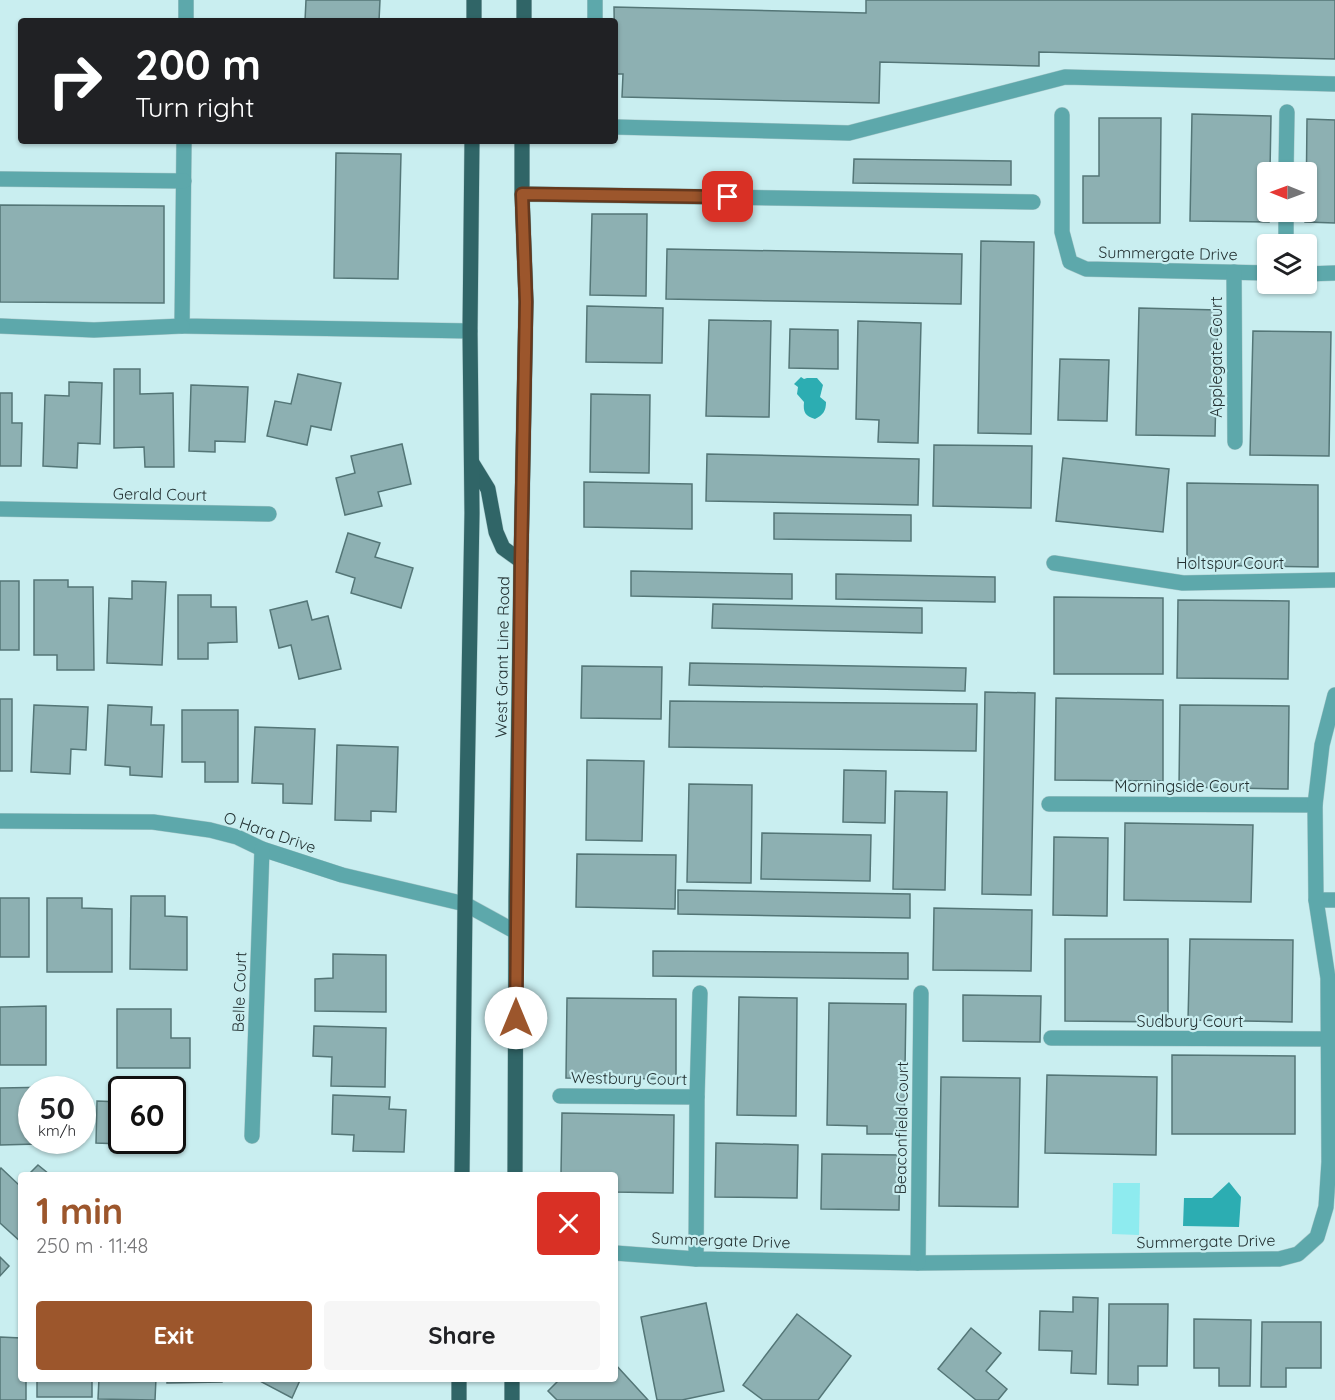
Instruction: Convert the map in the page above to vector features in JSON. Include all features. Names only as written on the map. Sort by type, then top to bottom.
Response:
[{"type":"main road","points":[[474,0],[474,18]]},
{"type":"main road","points":[[524,0],[524,18]]},
{"type":"main road","name":"West Grant Line Road","points":[[462,1172],[472,463],[470,332],[472,144]]},
{"type":"main road","name":"West Grant Line Road","points":[[515,1172],[516,932],[526,302],[522,144]]},
{"type":"main road","points":[[472,463],[488,489],[496,532],[503,548],[521,561]]},
{"type":"main road","points":[[459,1382],[459,1400]]},
{"type":"main road","points":[[512,1382],[512,1400]]},
{"type":"street","points":[[186,0],[186,18]]},
{"type":"street","points":[[595,0],[595,18]]},
{"type":"street","points":[[618,127],[849,133],[1065,77],[1335,84]]},
{"type":"street","points":[[1286,162],[1287,112]]},
{"type":"street","name":"Summergate Drive","points":[[1062,115],[1062,232],[1070,262],[1086,269],[1257,273]]},
{"type":"street","points":[[182,326],[184,144]]},
{"type":"street","points":[[0,179],[184,181]]},
{"type":"street","points":[[522,194],[1033,201]]},
{"type":"street","name":"Applegate Court","points":[[1234,272],[1235,442]]},
{"type":"street","points":[[1317,274],[1335,273]]},
{"type":"street","points":[[0,326],[94,330],[182,326],[470,332]]},
{"type":"street","name":"Gerald Court","points":[[0,508],[269,514]]},
{"type":"street","name":"Holtspur Court","points":[[1054,563],[1182,583],[1335,580]]},
{"type":"street","name":"Summergate Drive","points":[[618,1253],[696,1259],[918,1263],[1279,1259],[1298,1254],[1317,1237],[1326,1207],[1332,1162],[1328,978],[1316,900],[1315,805],[1322,745],[1335,695]]},
{"type":"street","name":"Morningside Court","points":[[1049,804],[1315,805]]},
{"type":"street","name":"O Hara Drive","points":[[0,820],[153,822],[219,832],[237,837],[262,849],[342,875],[465,904],[516,932]]},
{"type":"street","name":"Belle Court","points":[[252,1136],[262,849]]},
{"type":"street","points":[[1316,900],[1335,900]]},
{"type":"street","name":"Westbury Court","points":[[696,1259],[699,993]]},
{"type":"street","name":"Beaconfield Court","points":[[918,1263],[921,993]]},
{"type":"street","name":"Sudbury Court","points":[[1051,1038],[1329,1039]]},
{"type":"street","name":"Westbury Court","points":[[560,1096],[697,1097]]},
{"type":"shaded area","points":[[801,377],[804,379],[817,378],[823,385],[820,397],[826,402],[825,408],[822,414],[815,419],[805,413],[804,402],[797,394],[798,387],[794,384]]},
{"type":"shaded area","points":[[1229,1182],[1241,1197],[1239,1227],[1183,1226],[1184,1198],[1212,1198]]},
{"type":"shaded area","points":[[1113,1183],[1140,1183],[1139,1235],[1112,1234]]},
{"type":"building","points":[[306,0],[380,0],[379,18],[305,18]]},
{"type":"building","points":[[866,0],[1335,0],[1335,59],[1039,52],[1039,66],[880,62],[879,103],[622,97],[623,74],[618,74],[618,18],[614,18],[614,7],[866,13]]},
{"type":"building","points":[[1192,114],[1271,116],[1270,162],[1257,162],[1257,222],[1190,221]]},
{"type":"building","points":[[1099,118],[1161,118],[1160,223],[1083,223],[1083,176],[1099,176]]},
{"type":"building","points":[[1307,119],[1335,120],[1335,223],[1305,222],[1317,222],[1317,162],[1307,162]]},
{"type":"building","points":[[336,153],[401,154],[398,279],[334,278]]},
{"type":"building","points":[[854,159],[1011,161],[1011,185],[853,183]]},
{"type":"building","points":[[0,205],[164,206],[164,303],[0,302]]},
{"type":"building","points":[[592,214],[647,214],[646,296],[590,295]]},
{"type":"building","points":[[981,241],[1034,242],[1031,434],[978,433]]},
{"type":"building","points":[[667,249],[962,254],[961,304],[666,299]]},
{"type":"building","points":[[587,306],[663,308],[662,363],[586,362]]},
{"type":"building","points":[[1139,308],[1218,310],[1215,436],[1136,435]]},
{"type":"building","points":[[709,320],[771,321],[769,417],[706,416]]},
{"type":"building","points":[[858,321],[921,323],[918,443],[878,442],[879,420],[856,419]]},
{"type":"building","points":[[790,329],[838,330],[838,369],[789,368]]},
{"type":"building","points":[[1253,331],[1331,332],[1329,456],[1250,455]]},
{"type":"building","points":[[1060,359],[1109,360],[1107,421],[1058,420]]},
{"type":"building","points":[[114,369],[140,369],[140,394],[173,393],[174,467],[145,467],[144,447],[114,448]]},
{"type":"building","points":[[298,374],[341,383],[331,430],[311,426],[307,445],[267,436],[275,401],[291,404]]},
{"type":"building","points":[[69,382],[102,383],[100,444],[78,443],[77,468],[43,466],[45,395],[69,396]]},
{"type":"building","points":[[191,385],[248,387],[245,442],[215,441],[215,452],[189,451]]},
{"type":"building","points":[[0,393],[12,393],[12,423],[22,423],[21,466],[0,466]]},
{"type":"building","points":[[591,394],[650,395],[649,473],[590,472]]},
{"type":"building","points":[[402,444],[411,484],[378,492],[382,506],[345,515],[336,478],[355,473],[351,456]]},
{"type":"building","points":[[934,445],[1032,446],[1031,508],[933,506]]},
{"type":"building","points":[[707,454],[919,459],[918,505],[706,501]]},
{"type":"building","points":[[1063,458],[1169,469],[1163,532],[1056,521]]},
{"type":"building","points":[[584,482],[692,484],[692,529],[584,527]]},
{"type":"building","points":[[1187,483],[1318,485],[1318,567],[1187,565]]},
{"type":"building","points":[[774,513],[911,515],[911,541],[774,539]]},
{"type":"building","points":[[348,533],[380,543],[375,557],[413,568],[401,608],[351,593],[355,578],[336,572]]},
{"type":"building","points":[[631,571],[792,574],[792,599],[631,596]]},
{"type":"building","points":[[836,574],[995,577],[995,602],[836,599]]},
{"type":"building","points":[[34,580],[68,580],[68,587],[93,587],[94,670],[57,670],[57,655],[34,655]]},
{"type":"building","points":[[0,581],[19,581],[19,650],[0,650]]},
{"type":"building","points":[[132,581],[166,582],[162,665],[107,663],[109,598],[132,599]]},
{"type":"building","points":[[178,595],[211,595],[211,607],[236,607],[237,642],[208,643],[208,659],[178,659]]},
{"type":"building","points":[[1054,597],[1163,598],[1163,674],[1054,674]]},
{"type":"building","points":[[1178,600],[1289,601],[1288,679],[1177,678]]},
{"type":"building","points":[[307,601],[312,620],[328,616],[341,669],[299,679],[291,645],[279,648],[270,610]]},
{"type":"building","points":[[713,604],[922,608],[922,633],[712,628]]},
{"type":"building","points":[[690,663],[966,668],[965,691],[689,685]]},
{"type":"building","points":[[582,666],[662,667],[661,719],[581,718]]},
{"type":"building","points":[[985,692],[1035,693],[1031,895],[982,894]]},
{"type":"building","points":[[1056,698],[1163,700],[1163,781],[1055,780]]},
{"type":"building","points":[[0,699],[12,699],[12,771],[0,771]]},
{"type":"building","points":[[670,701],[977,704],[976,751],[669,747]]},
{"type":"building","points":[[34,705],[88,707],[86,750],[71,749],[70,774],[31,772]]},
{"type":"building","points":[[108,705],[152,707],[151,725],[164,725],[162,777],[130,775],[130,767],[105,765]]},
{"type":"building","points":[[1180,705],[1289,706],[1288,789],[1179,787]]},
{"type":"building","points":[[182,710],[238,710],[238,782],[205,782],[205,762],[182,762]]},
{"type":"building","points":[[255,727],[315,729],[312,804],[283,803],[283,784],[252,783]]},
{"type":"building","points":[[337,745],[398,747],[396,812],[371,811],[371,821],[335,820]]},
{"type":"building","points":[[587,760],[644,761],[642,841],[586,840]]},
{"type":"building","points":[[844,770],[886,771],[885,823],[843,822]]},
{"type":"building","points":[[689,784],[752,785],[751,883],[687,882]]},
{"type":"building","points":[[895,791],[947,792],[945,890],[893,889]]},
{"type":"building","points":[[1125,823],[1253,825],[1251,902],[1124,900]]},
{"type":"building","points":[[762,833],[871,835],[870,881],[761,879]]},
{"type":"building","points":[[1054,837],[1108,838],[1107,916],[1053,915]]},
{"type":"building","points":[[577,854],[676,855],[675,909],[576,907]]},
{"type":"building","points":[[678,890],[910,894],[910,918],[678,914]]},
{"type":"building","points":[[131,896],[165,896],[165,916],[187,917],[187,970],[130,969]]},
{"type":"building","points":[[0,898],[29,898],[29,957],[0,957]]},
{"type":"building","points":[[47,898],[82,898],[82,908],[112,909],[112,972],[47,972]]},
{"type":"building","points":[[934,908],[1032,910],[1031,971],[933,970]]},
{"type":"building","points":[[1065,939],[1168,939],[1168,1022],[1065,1021]]},
{"type":"building","points":[[1190,939],[1293,940],[1292,1022],[1188,1020]]},
{"type":"building","points":[[653,951],[908,953],[908,979],[653,976]]},
{"type":"building","points":[[333,954],[386,955],[386,1012],[315,1011],[315,979],[333,978]]},
{"type":"building","points":[[963,995],[1041,996],[1040,1042],[963,1041]]},
{"type":"building","points":[[739,997],[797,998],[796,1116],[737,1115]]},
{"type":"building","points":[[567,998],[676,999],[676,1079],[566,1078]]},
{"type":"building","points":[[829,1003],[906,1004],[904,1134],[867,1134],[867,1126],[827,1125]]},
{"type":"building","points":[[46,1006],[46,1065],[0,1065],[0,1007]]},
{"type":"building","points":[[117,1009],[171,1009],[171,1038],[190,1038],[190,1068],[117,1068]]},
{"type":"building","points":[[314,1026],[386,1028],[385,1087],[331,1086],[332,1057],[313,1056]]},
{"type":"building","points":[[1172,1055],[1295,1056],[1295,1134],[1172,1134]]},
{"type":"building","points":[[1047,1075],[1157,1077],[1156,1155],[1045,1153]]},
{"type":"building","points":[[941,1077],[1020,1078],[1018,1207],[939,1206]]},
{"type":"building","points":[[0,1088],[18,1088],[18,1145],[0,1145]]},
{"type":"building","points":[[333,1095],[390,1097],[389,1109],[406,1110],[404,1152],[353,1151],[354,1135],[332,1134]]},
{"type":"building","points":[[97,1101],[108,1101],[108,1143],[96,1143]]},
{"type":"building","points":[[562,1113],[674,1115],[673,1193],[618,1192],[618,1172],[561,1172]]},
{"type":"building","points":[[716,1143],[798,1145],[797,1198],[715,1197]]},
{"type":"building","points":[[822,1154],[900,1155],[899,1210],[821,1209]]},
{"type":"building","points":[[38,1165],[47,1172],[31,1172]]},
{"type":"building","points":[[1,1168],[18,1184],[18,1239],[0,1223]]},
{"type":"building","points":[[0,1257],[9,1266],[0,1276]]},
{"type":"building","points":[[1073,1297],[1098,1298],[1096,1374],[1071,1373],[1072,1351],[1039,1350],[1040,1311],[1073,1312]]},
{"type":"building","points":[[706,1303],[724,1391],[682,1400],[657,1400],[641,1317]]},
{"type":"building","points":[[1109,1304],[1168,1304],[1167,1366],[1138,1366],[1138,1385],[1108,1384]]},
{"type":"building","points":[[797,1314],[851,1356],[818,1400],[763,1400],[743,1385]]},
{"type":"building","points":[[1194,1319],[1251,1320],[1250,1386],[1219,1386],[1219,1368],[1194,1368]]},
{"type":"building","points":[[1262,1322],[1321,1322],[1321,1368],[1286,1368],[1286,1387],[1261,1387]]},
{"type":"building","points":[[971,1328],[1001,1353],[986,1371],[1007,1389],[998,1400],[976,1400],[938,1369]]},
{"type":"building","points":[[0,1337],[18,1338],[18,1382],[26,1382],[26,1400],[0,1400]]},
{"type":"building","points":[[618,1367],[648,1400],[557,1400],[548,1391],[557,1382],[618,1382]]},
{"type":"building","points":[[37,1382],[92,1382],[92,1397],[37,1397]]},
{"type":"building","points":[[99,1382],[156,1382],[155,1400],[98,1399]]},
{"type":"building","points":[[167,1382],[222,1382],[167,1383]]},
{"type":"building","points":[[262,1382],[299,1382],[292,1398]]},
{"type":"route","points":[[516,1018],[526,302],[522,194],[728,197]]}]
